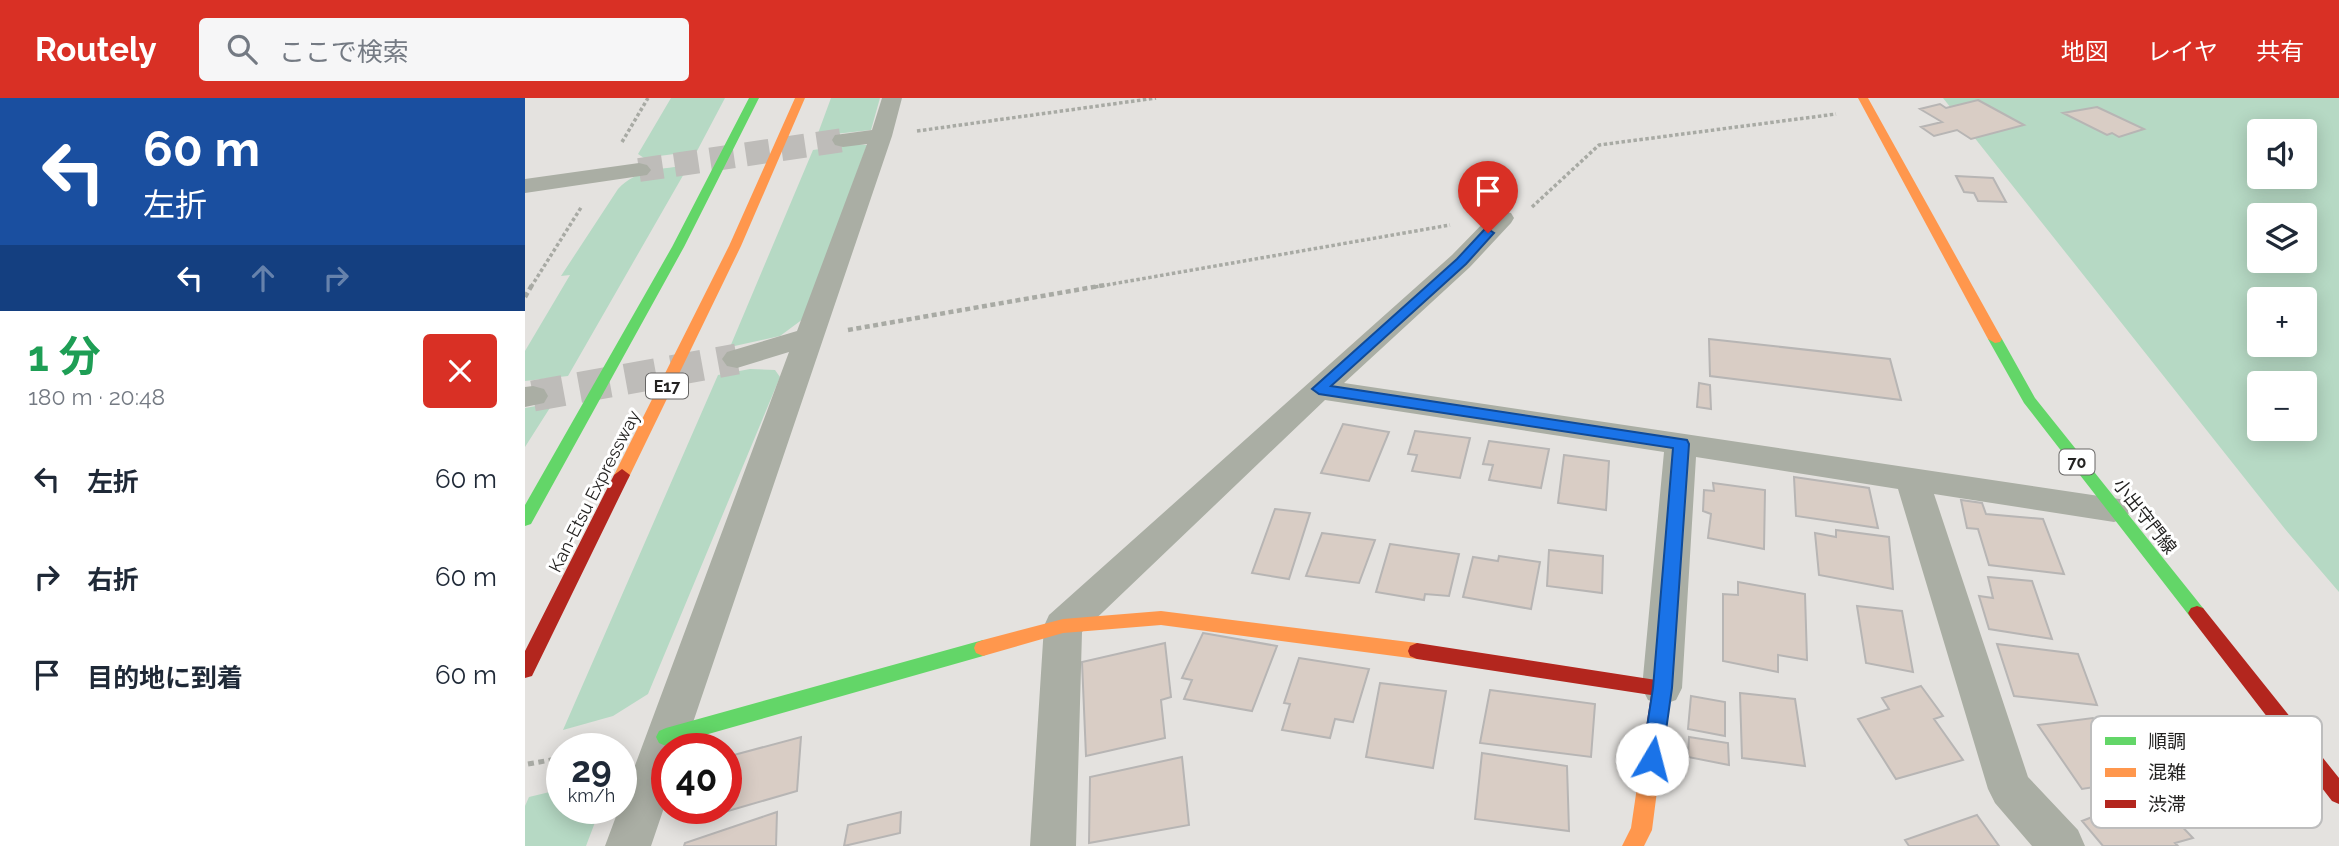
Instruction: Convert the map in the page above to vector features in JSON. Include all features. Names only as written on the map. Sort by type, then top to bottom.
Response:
[{"type":"main road","points":[[525,520],[671,258],[754,98]]},
{"type":"main road","name":"Kan-Etsu Expressway","points":[[525,670],[735,246],[800,98]]},
{"type":"main road","name":"小出守門線","points":[[1866,104],[2029,400],[2278,716]]},
{"type":"main road","points":[[680,733],[1063,626],[1161,618],[1465,657],[1662,688],[1641,830],[1633,846]]},
{"type":"main road","name":"小出守門線","points":[[2322,772],[2339,794]]},
{"type":"street","points":[[667,733],[881,136],[892,98]]},
{"type":"street","points":[[843,140],[881,136]]},
{"type":"street","points":[[525,186],[639,170]]},
{"type":"street","points":[[1053,846],[1063,626],[1461,261],[1501,218]]},
{"type":"street","points":[[737,359],[808,337]]},
{"type":"street","points":[[1319,389],[2115,509]]},
{"type":"street","points":[[1662,688],[1682,444]]},
{"type":"street","points":[[1912,478],[2010,789],[2062,846]]},
{"type":"street","points":[[628,846],[651,780]]},
{"type":"path","points":[[881,136],[1156,98]]},
{"type":"path","points":[[808,337],[1425,229],[1524,215],[1599,145],[1866,104]]},
{"type":"path","points":[[528,764],[546,761]]},
{"type":"green space","points":[[671,98],[725,98],[697,151],[644,158],[638,154]]},
{"type":"green space","points":[[831,98],[880,98],[871,130],[817,136]]},
{"type":"green space","points":[[1943,98],[2339,98],[2339,592],[2285,529]]},
{"type":"green space","points":[[867,145],[803,319],[780,336],[730,347],[813,150]]},
{"type":"green space","points":[[689,165],[568,376],[525,381],[525,351],[570,275],[561,276],[618,189],[633,177],[660,169]]},
{"type":"green space","points":[[750,369],[775,370],[780,377],[648,694],[613,716],[563,730],[718,375]]},
{"type":"green space","points":[[553,403],[525,447],[525,408]]},
{"type":"green space","points":[[546,793],[546,824],[594,824],[586,846],[525,846],[525,806],[529,797]]},
{"type":"building","points":[[1978,100],[2024,125],[1971,139],[1957,130],[1934,136],[1921,127],[1942,122],[1920,109],[1940,104],[1946,108]]},
{"type":"building","points":[[2097,107],[2144,129],[2119,137],[2112,133],[2107,135],[2063,113]]},
{"type":"building","points":[[1956,176],[1993,178],[2006,202],[1978,201],[1974,193],[1964,192]]},
{"type":"building","points":[[1709,339],[1890,359],[1901,400],[1710,376]]},
{"type":"building","points":[[1699,383],[1710,385],[1711,409],[1697,407]]},
{"type":"building","points":[[1343,424],[1389,432],[1369,481],[1321,473]]},
{"type":"building","points":[[1415,431],[1470,438],[1460,478],[1412,471],[1417,455],[1408,454]]},
{"type":"building","points":[[1489,441],[1549,449],[1541,488],[1489,480],[1493,465],[1483,464]]},
{"type":"building","points":[[1564,455],[1609,461],[1606,510],[1558,503]]},
{"type":"building","points":[[1794,477],[1869,488],[1878,528],[1796,516]]},
{"type":"building","points":[[1713,483],[1765,490],[1764,549],[1708,538],[1711,514],[1703,511],[1704,490],[1714,491]]},
{"type":"building","points":[[1961,500],[1982,503],[1986,514],[2043,519],[2064,574],[1989,565],[1978,529],[1967,528]]},
{"type":"building","points":[[1275,509],[1310,513],[1289,579],[1252,573]]},
{"type":"building","points":[[1836,530],[1889,537],[1893,589],[1819,575],[1815,533],[1836,537]]},
{"type":"building","points":[[1322,533],[1375,540],[1359,583],[1306,576]]},
{"type":"building","points":[[1390,544],[1459,554],[1449,596],[1425,594],[1424,600],[1376,592]]},
{"type":"building","points":[[1549,550],[1603,556],[1602,593],[1547,586]]},
{"type":"building","points":[[1499,556],[1540,562],[1531,609],[1463,597],[1473,557],[1498,561]]},
{"type":"building","points":[[1988,577],[2032,581],[2052,639],[1989,629],[1979,596],[1993,598]]},
{"type":"building","points":[[1738,582],[1805,594],[1807,660],[1778,655],[1778,672],[1723,661],[1723,594],[1738,595]]},
{"type":"building","points":[[1857,606],[1902,611],[1913,672],[1866,663]]},
{"type":"building","points":[[1203,633],[1277,646],[1252,711],[1184,699],[1192,680],[1182,678]]},
{"type":"building","points":[[1165,643],[1171,697],[1161,700],[1165,738],[1086,756],[1082,662]]},
{"type":"building","points":[[1997,644],[2078,654],[2097,705],[2014,696]]},
{"type":"building","points":[[1299,658],[1369,669],[1353,722],[1335,719],[1330,738],[1282,730],[1290,704],[1284,703]]},
{"type":"building","points":[[1380,683],[1446,691],[1433,768],[1366,757]]},
{"type":"building","points":[[1921,686],[1943,716],[1934,719],[1963,760],[1896,779],[1858,719],[1889,709],[1882,698]]},
{"type":"building","points":[[1490,690],[1595,704],[1591,757],[1480,743]]},
{"type":"building","points":[[1740,693],[1795,699],[1805,766],[1742,758]]},
{"type":"building","points":[[1691,696],[1725,702],[1725,736],[1688,729]]},
{"type":"building","points":[[2091,718],[2091,788],[2082,789],[2038,725]]},
{"type":"building","points":[[801,737],[797,791],[742,807],[742,753]]},
{"type":"building","points":[[1689,737],[1728,743],[1729,765],[1688,757]]},
{"type":"building","points":[[1482,753],[1567,766],[1569,831],[1475,819]]},
{"type":"building","points":[[1182,757],[1189,825],[1089,843],[1090,777]]},
{"type":"building","points":[[777,812],[776,846],[684,846],[685,843]]},
{"type":"building","points":[[901,812],[900,833],[844,846],[848,825]]},
{"type":"building","points":[[1977,815],[1999,846],[1909,846],[1905,840]]},
{"type":"building","points":[[2091,817],[2091,828],[2183,828],[2193,838],[2175,843],[2178,846],[2103,846],[2082,821]]},
{"type":"tunnel","points":[[639,170],[843,140]]},
{"type":"tunnel","points":[[533,396],[737,359]]},
{"type":"traffic: fast","points":[[525,520],[678,247],[754,98]]},
{"type":"traffic: fast","points":[[1995,339],[2029,400],[2197,613]]},
{"type":"traffic: fast","points":[[680,733],[983,648]]},
{"type":"traffic: slow","points":[[622,475],[735,246],[800,98]]},
{"type":"traffic: slow","points":[[1863,98],[1995,339]]},
{"type":"traffic: slow","points":[[983,648],[1063,626],[1161,618],[1417,651]]},
{"type":"traffic: slow","points":[[1633,846],[1641,830],[1651,760]]},
{"type":"traffic: jam","points":[[525,670],[622,475]]},
{"type":"traffic: jam","points":[[2197,613],[2278,716]]},
{"type":"traffic: jam","points":[[1417,651],[1662,688],[1651,760]]},
{"type":"traffic: jam","points":[[2322,772],[2339,794]]},
{"type":"route","points":[[1488,233],[1461,261],[1319,389],[1682,444],[1662,688],[1652,759]]}]
